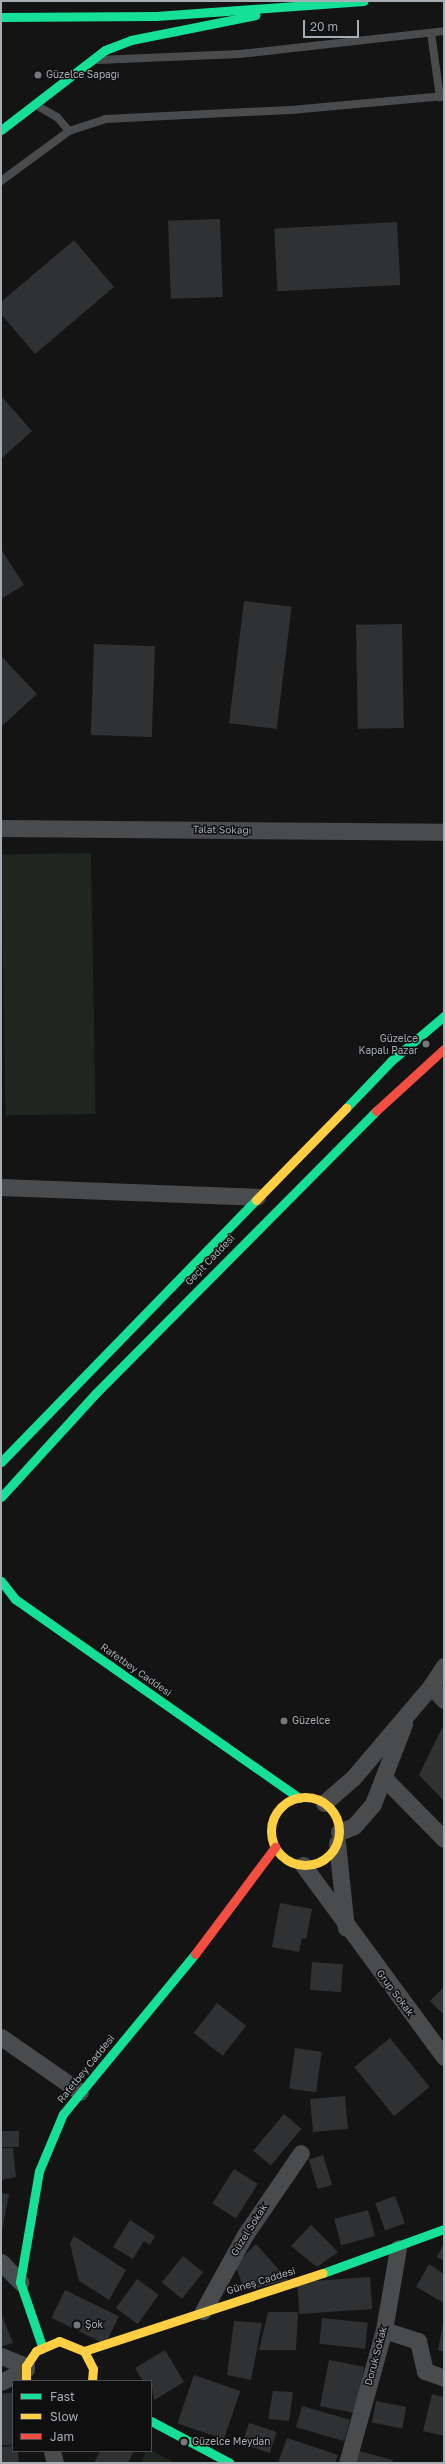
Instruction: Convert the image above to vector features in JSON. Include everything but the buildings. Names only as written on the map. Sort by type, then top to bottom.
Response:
[{"type":"main road","points":[[1,17],[78,18],[288,8],[364,1]]},
{"type":"main road","points":[[1,130],[91,60],[131,40],[288,8]]},
{"type":"main road","name":"Geçit Caddesi","points":[[1,1462],[257,1197],[391,1061],[444,1016]]},
{"type":"main road","name":"Geçit Caddesi","points":[[1,1497],[95,1394],[338,1145],[444,1049]]},
{"type":"main road","name":"Rafetbey Caddesi","points":[[1,1581],[15,1599],[299,1798]]},
{"type":"main road","points":[[263,1773],[266,1787]]},
{"type":"main road","points":[[269,1801],[273,1822],[275,1847],[292,1862],[303,1865],[324,1860],[338,1838],[338,1821],[324,1803],[299,1798],[282,1806],[273,1822]]},
{"type":"main road","name":"Rafetbey Caddesi","points":[[42,2346],[20,2282],[39,2171],[63,2114],[209,1938],[275,1847]]},
{"type":"main road","name":"Güneş Caddesi","points":[[84,2351],[398,2248],[444,2229]]},
{"type":"main road","points":[[26,2372],[42,2346],[59,2341],[84,2351],[93,2369],[92,2380]]},
{"type":"main road","points":[[152,2422],[230,2463]]},
{"type":"street","name":"Talat Sokağı","points":[[1,828],[444,832]]},
{"type":"street","points":[[1,1187],[257,1197]]},
{"type":"street","points":[[324,1803],[353,1778],[431,1686],[444,1666]]},
{"type":"street","points":[[431,1686],[444,1700]]},
{"type":"street","points":[[346,1928],[338,1838],[364,1817],[385,1779],[406,1716]]},
{"type":"street","points":[[385,1779],[444,1839]]},
{"type":"street","name":"Grup Sokak","points":[[303,1865],[346,1928],[444,2057]]},
{"type":"street","points":[[1,2037],[80,2092]]},
{"type":"street","name":"Güzel Sokak","points":[[203,2311],[244,2235],[301,2153]]},
{"type":"street","name":"Doruk Sokak","points":[[346,2463],[384,2330],[398,2248]]},
{"type":"street","points":[[1,2262],[20,2282]]},
{"type":"street","points":[[384,2330],[418,2341],[425,2371],[444,2378]]},
{"type":"street","points":[[1,2356],[26,2372]]},
{"type":"street","points":[[1,2382],[26,2372]]},
{"type":"street","points":[[45,2463],[46,2452]]},
{"type":"street","points":[[52,2452],[55,2463]]},
{"type":"lane","points":[[91,60],[184,59],[444,31]]},
{"type":"lane","points":[[1,181],[69,131],[105,119],[299,110],[442,97],[431,33]]},
{"type":"lane","points":[[35,105],[57,117],[69,131]]},
{"type":"shaded area","points":[[91,853],[96,1114],[6,1116],[1,855]]},
{"type":"shaded area","points":[[152,2451],[175,2463],[142,2463],[145,2452],[152,2452]]},
{"type":"traffic: fast","points":[[1,17],[156,16],[363,1]]},
{"type":"traffic: fast","points":[[1,130],[105,50],[131,40],[256,15]]},
{"type":"traffic: fast","points":[[346,1108],[391,1061],[444,1016]]},
{"type":"traffic: fast","points":[[1,1497],[95,1394],[376,1111]]},
{"type":"traffic: fast","points":[[1,1462],[256,1200]]},
{"type":"traffic: fast","points":[[1,1581],[15,1599],[299,1798]]},
{"type":"traffic: fast","points":[[42,2346],[20,2282],[39,2171],[63,2114],[195,1954]]},
{"type":"traffic: fast","points":[[323,2273],[444,2229]]},
{"type":"traffic: fast","points":[[152,2422],[230,2463]]},
{"type":"traffic: slow","points":[[256,1200],[346,1108]]},
{"type":"traffic: slow","points":[[305,1797],[318,1800],[329,1807],[336,1818],[339,1831],[336,1844],[329,1855],[318,1862],[305,1865],[292,1862],[281,1855],[274,1844],[271,1831],[274,1818],[281,1807],[292,1800],[305,1797]]},
{"type":"traffic: slow","points":[[84,2351],[323,2273]]},
{"type":"traffic: slow","points":[[26,2380],[26,2366],[36,2351],[59,2341],[84,2351],[93,2369],[92,2380]]},
{"type":"traffic: jam","points":[[376,1111],[444,1049]]},
{"type":"traffic: jam","points":[[195,1954],[275,1847]]},
{"type":"place","name":"Güzelce Sapağı","points":[[38,75]]},
{"type":"place","name":"Güzelce Kapalı Pazar","points":[[426,1044]]},
{"type":"place","name":"Güzelce","points":[[284,1721]]},
{"type":"place","name":"Şok","points":[[77,2325]]},
{"type":"place","name":"Güzelce Meydan","points":[[184,2442]]}]
